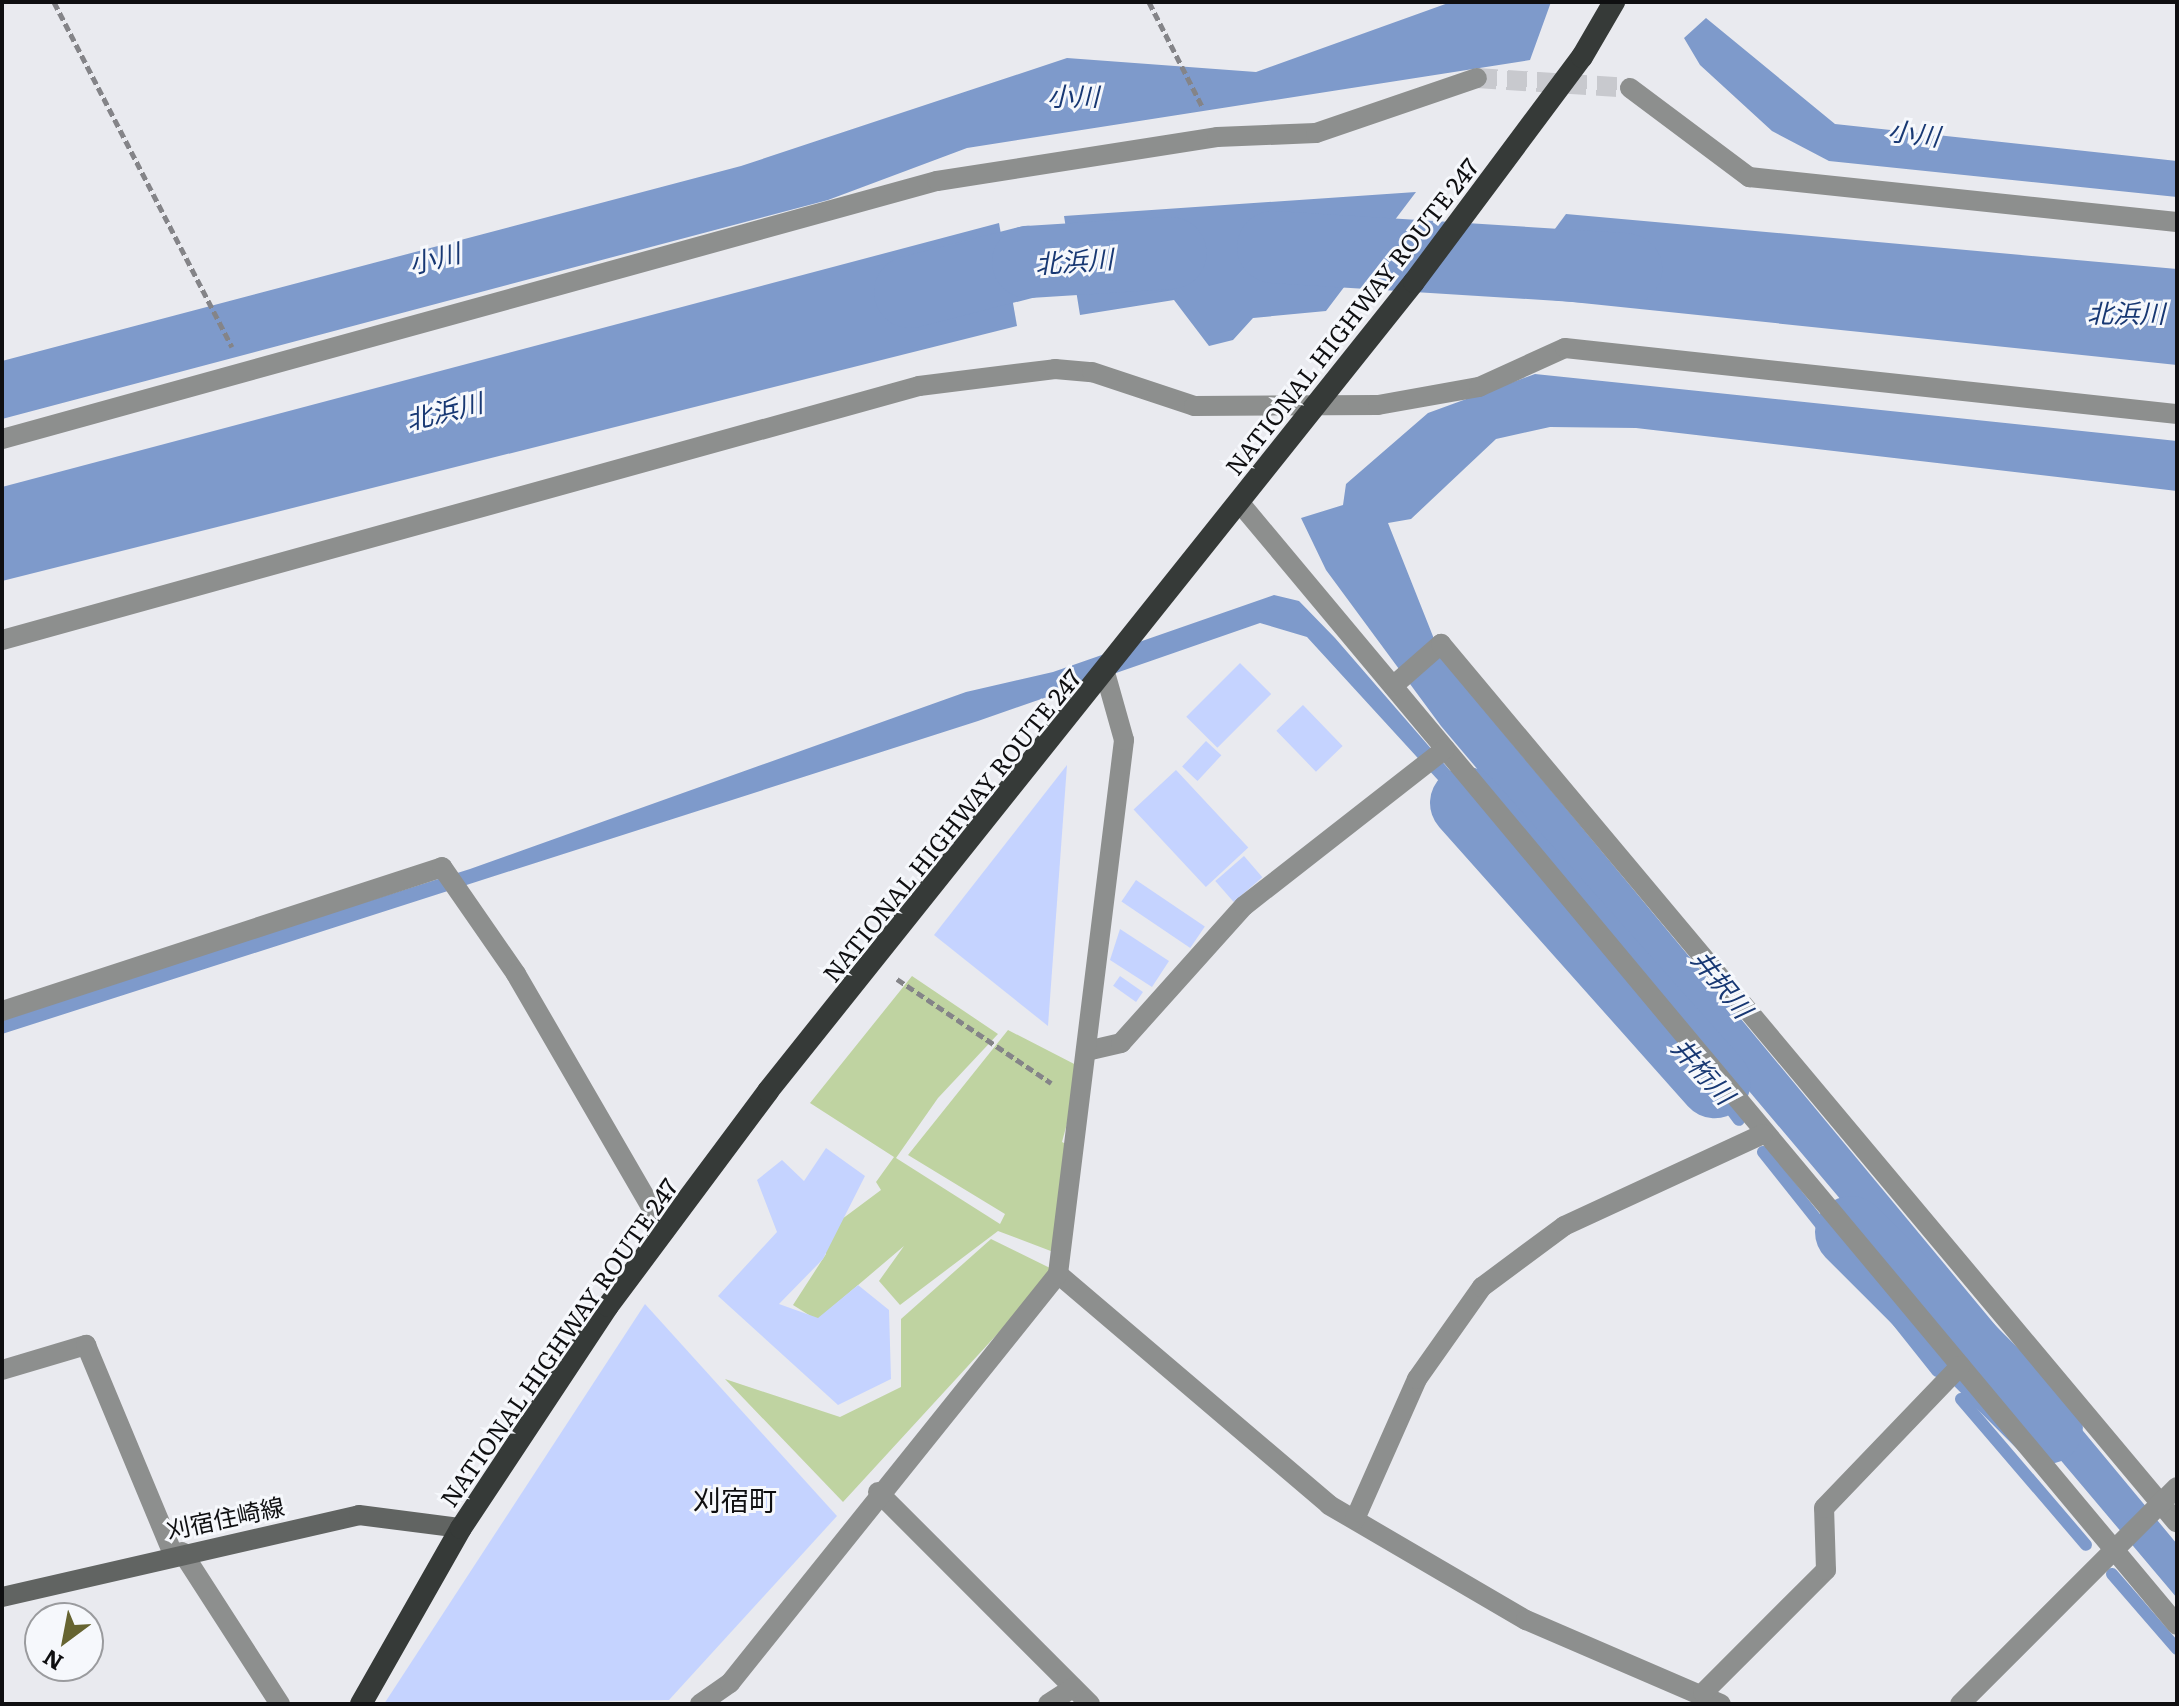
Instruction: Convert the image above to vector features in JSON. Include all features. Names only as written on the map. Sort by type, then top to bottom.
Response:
[{"type":"highway","name":"NATIONAL HIGHWAY ROUTE 247","points":[[361,1704],[461,1528],[665,1231],[873,962],[1106,676],[1337,380],[1549,103],[1614,2]]},
{"type":"main road","name":"刈宿住崎線","points":[[2,1597],[178,1553],[359,1515],[461,1528]]},
{"type":"street","points":[[2,439],[937,181],[1217,137],[1316,133],[1477,78]]},
{"type":"street","points":[[1630,88],[1749,177],[2177,222]]},
{"type":"street","points":[[2,640],[919,386],[1073,369],[1194,406],[1378,405],[1479,387],[1565,348],[2177,414]]},
{"type":"street","points":[[1239,502],[1394,685],[1442,750],[2177,1625]]},
{"type":"street","points":[[1394,685],[1441,644],[2177,1523]]},
{"type":"street","points":[[705,1703],[730,1683],[878,1492],[1058,1274],[1091,1050],[1124,740],[1106,676]]},
{"type":"street","points":[[1091,1050],[1121,1043],[1244,906],[1442,750]]},
{"type":"street","points":[[2,1011],[442,867],[516,974],[665,1231]]},
{"type":"street","points":[[1355,1519],[1417,1379],[1482,1287],[1564,1226],[1763,1134]]},
{"type":"street","points":[[1058,1274],[1355,1519],[1526,1620],[1703,1693],[1721,1704]]},
{"type":"street","points":[[2,1370],[86,1345],[178,1553],[280,1704]]},
{"type":"street","points":[[1703,1693],[1826,1570],[1824,1508],[1960,1366]]},
{"type":"street","points":[[1960,1704],[2177,1487]]},
{"type":"street","points":[[878,1492],[1090,1704]]},
{"type":"street","points":[[1048,1704],[1073,1688]]},
{"type":"path","points":[[54,2],[245,373]]},
{"type":"path","points":[[1149,2],[1217,137]]},
{"type":"path","points":[[873,962],[1084,1106]]},
{"type":"green space","points":[[912,976],[998,1034],[938,1098],[896,1158],[1000,1224],[1005,1214],[908,1155],[1008,1030],[1082,1068],[1062,1142],[1072,1147],[1056,1253],[998,1231],[900,1305],[879,1281],[904,1246],[817,1320],[793,1305],[826,1254],[826,1231],[881,1190],[876,1182],[894,1157],[810,1103]]},
{"type":"green space","points":[[991,1239],[1050,1268],[1047,1280],[843,1502],[725,1379],[840,1417],[901,1387],[901,1319]]},
{"type":"water","name":"小川","points":[[1451,2],[1551,2],[1530,60],[967,148],[828,200],[2,419],[2,361],[741,166],[1067,58],[1256,72]]},
{"type":"water","name":"小川","points":[[1706,18],[1835,124],[2177,161],[2177,197],[1829,161],[1772,131],[1700,65],[1684,38]]},
{"type":"water","name":"北浜川","points":[[1416,192],[1326,311],[1253,318],[1233,340],[1209,346],[1174,300],[1080,315],[1064,216]]},
{"type":"water","name":"北浜川","points":[[1566,214],[2177,269],[2177,365],[1506,295]]},
{"type":"water","points":[[999,223],[1017,326],[2,581],[2,487]]},
{"type":"water","points":[[1535,374],[2177,441],[2177,491],[1636,428],[1550,427],[1496,439],[1411,519],[1388,523],[1442,659],[2177,1544],[2177,1598],[1441,726],[1326,570],[1301,518],[1343,505],[1346,484],[1428,413]]},
{"type":"water","points":[[1274,595],[1299,601],[1335,638],[1591,933],[1492,839],[1307,637],[1260,623],[978,721],[2,1034],[2,1017],[470,869],[966,692],[1053,672]]},
{"type":"building","points":[[1240,663],[1271,694],[1217,748],[1186,717]]},
{"type":"building","points":[[1303,705],[1343,746],[1316,772],[1276,731]]},
{"type":"building","points":[[1206,741],[1221,755],[1197,781],[1182,767]]},
{"type":"building","points":[[1067,765],[1048,1026],[934,935]]},
{"type":"building","points":[[1176,770],[1248,848],[1206,887],[1134,810]]},
{"type":"building","points":[[1244,856],[1262,877],[1234,902],[1215,881]]},
{"type":"building","points":[[1136,880],[1205,926],[1190,948],[1121,902]]},
{"type":"building","points":[[1120,929],[1169,961],[1152,987],[1110,960]]},
{"type":"building","points":[[1120,976],[1143,992],[1136,1002],[1113,986]]},
{"type":"building","points":[[826,1148],[865,1176],[823,1259],[779,1304],[818,1318],[858,1285],[889,1310],[891,1379],[838,1405],[718,1296],[777,1232],[757,1180],[782,1160],[804,1181]]},
{"type":"building","points":[[645,1304],[837,1516],[669,1700],[384,1704]]},
{"type":"waterway","name":"北浜川","points":[[1273,247],[1626,269]]},
{"type":"waterway","name":"北浜川","points":[[910,292],[1028,262],[1171,253]]},
{"type":"waterway","name":"井桁川","points":[[1466,803],[1715,1082]]},
{"type":"waterway","points":[[1702,1070],[1739,1120]]},
{"type":"waterway","points":[[1763,1152],[1937,1371]]},
{"type":"waterway","name":"井桁川","points":[[1851,1232],[2047,1428]]},
{"type":"waterway","points":[[1961,1399],[2086,1545]]},
{"type":"waterway","points":[[2112,1574],[2177,1649]]},
{"type":"tunnel","points":[[1477,78],[1630,88]]},
{"type":"district","name":"刈宿町","points":[[735,1499]]},
{"type":"water label","name":"井択川","points":[[1723,983]]}]
